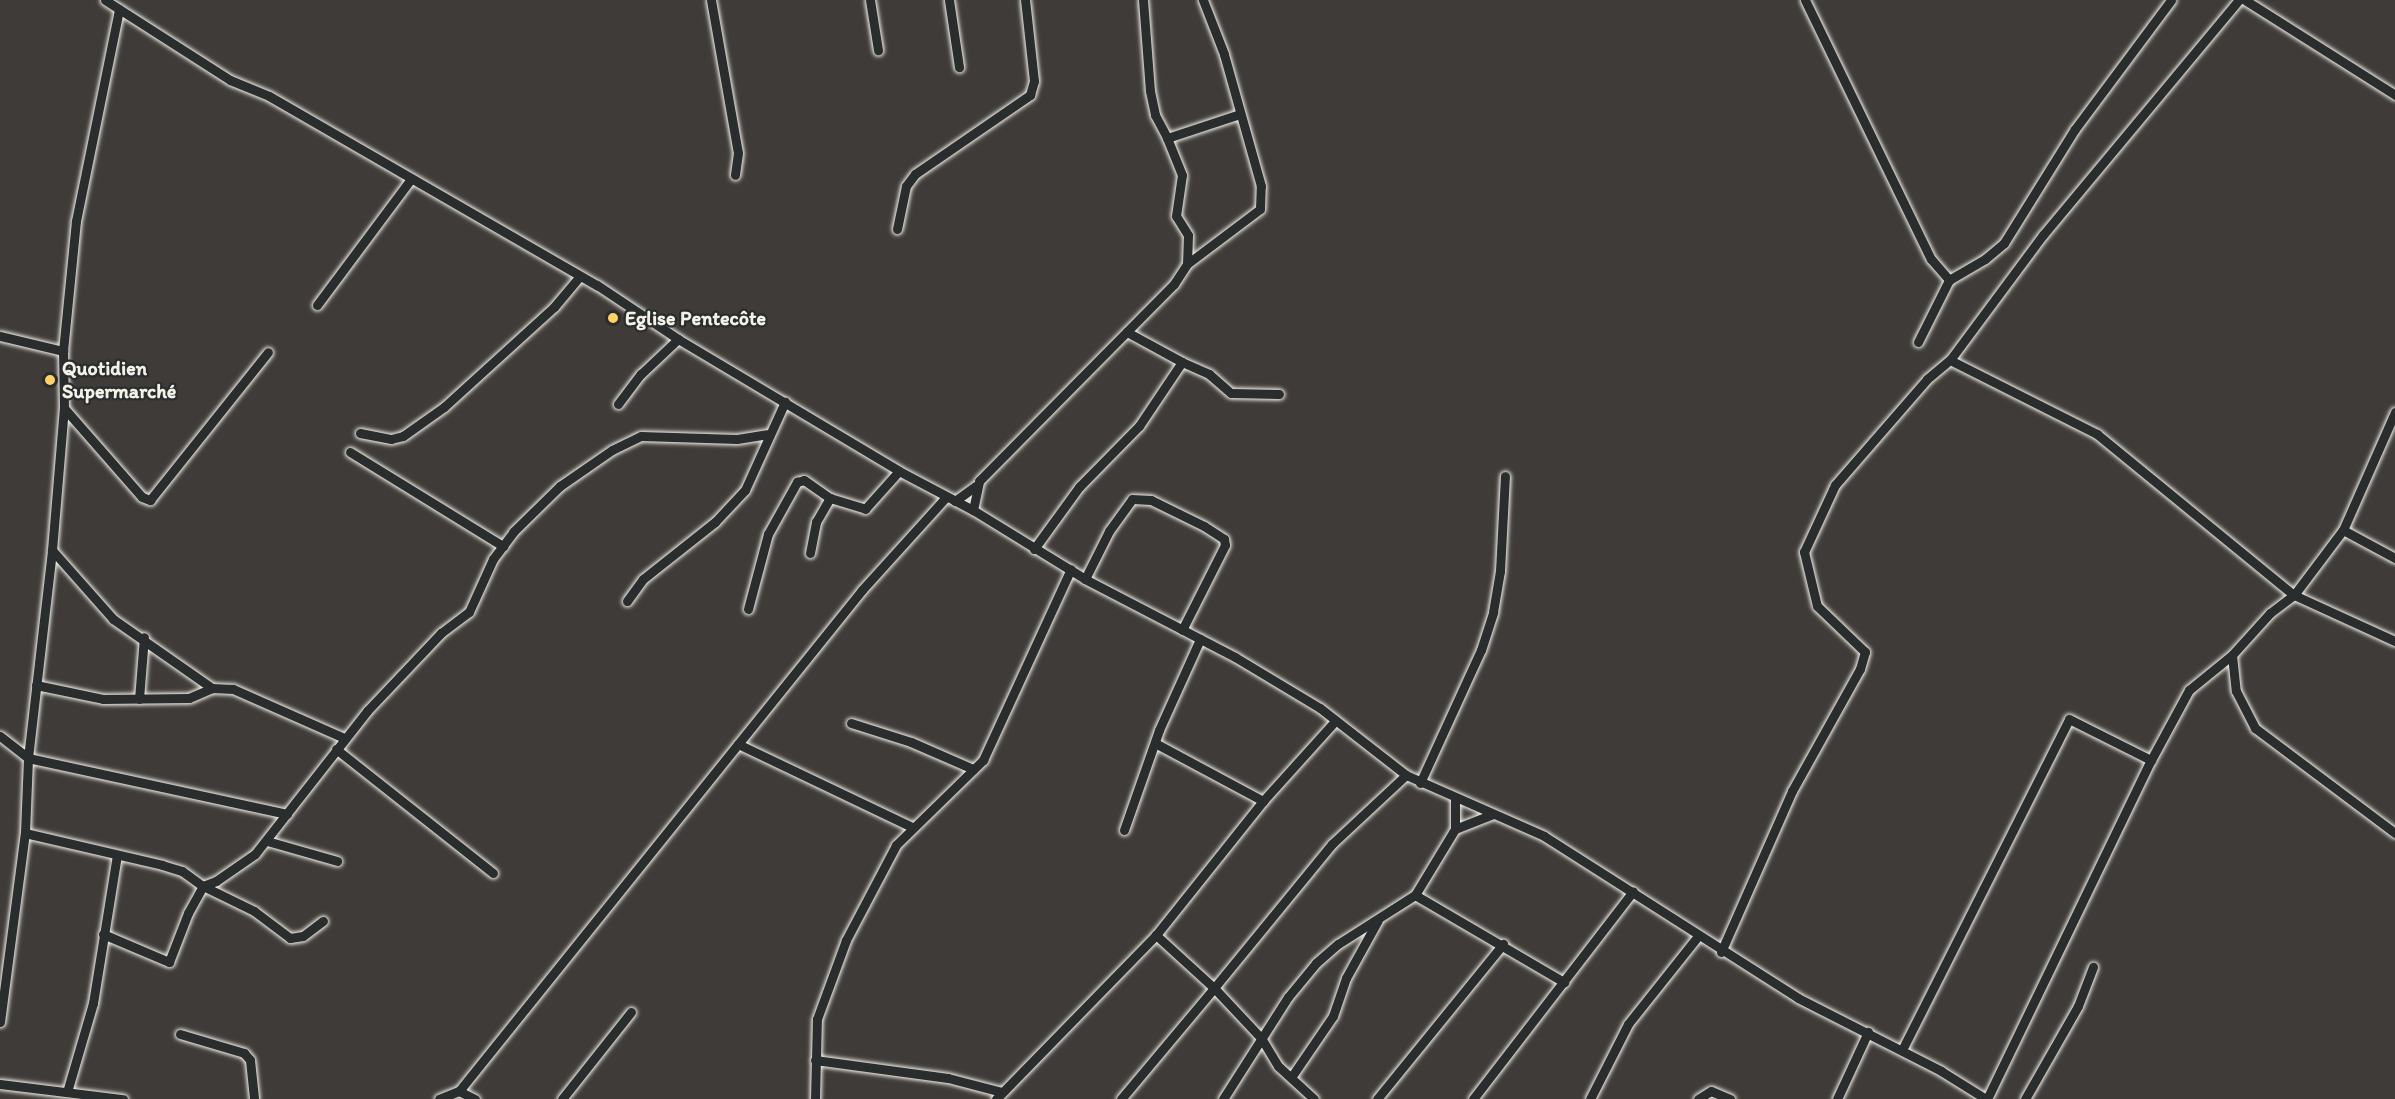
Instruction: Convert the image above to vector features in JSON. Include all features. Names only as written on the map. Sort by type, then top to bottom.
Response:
[{"type":"street","points":[[105,0],[230,80],[269,96],[579,277],[899,471],[974,510],[1084,579],[1200,639],[1335,721],[1406,775],[1455,799],[1544,836],[1633,891],[1721,952],[1798,998],[1868,1032],[1987,1099],[2151,760],[2189,690],[2232,655],[2270,613],[2294,595],[2343,530],[2395,412]]},
{"type":"street","points":[[711,0],[738,153],[735,175]]},
{"type":"street","points":[[870,0],[878,50]]},
{"type":"street","points":[[949,0],[959,67]]},
{"type":"street","points":[[897,229],[906,186],[915,174],[1030,95],[1034,81],[1025,0]]},
{"type":"street","points":[[1143,0],[1150,91],[1155,115],[1182,175],[1176,216],[1188,235],[1187,264]]},
{"type":"street","points":[[439,1099],[459,1091],[862,590],[951,499],[976,486],[1127,332],[1187,264],[1260,209],[1260,186],[1224,54],[1203,0]]},
{"type":"street","points":[[1805,0],[1931,259],[1949,279]]},
{"type":"street","points":[[1918,342],[1949,279],[1985,259],[2004,243],[2075,129],[2171,0]]},
{"type":"street","points":[[1721,952],[1792,791],[1860,669],[1865,652],[1817,606],[1804,552],[1835,485],[1927,379],[1950,360],[2043,235],[2239,0]]},
{"type":"street","points":[[2245,0],[2395,95]]},
{"type":"street","points":[[0,1022],[25,833],[28,758],[52,550],[64,408],[63,351],[76,220],[119,9]]},
{"type":"street","points":[[1167,138],[1240,114]]},
{"type":"street","points":[[317,305],[411,179]]},
{"type":"street","points":[[360,434],[391,439],[403,436],[444,407],[554,307],[579,277]]},
{"type":"street","points":[[1127,332],[1209,374],[1231,393],[1279,394]]},
{"type":"street","points":[[0,336],[63,351]]},
{"type":"street","points":[[618,404],[641,374],[678,339]]},
{"type":"street","points":[[64,408],[142,497],[150,500],[268,352]]},
{"type":"street","points":[[1950,360],[2097,434],[2294,595],[2395,641]]},
{"type":"street","points":[[1034,549],[1079,487],[1139,426],[1182,362]]},
{"type":"street","points":[[627,601],[643,579],[715,522],[745,490],[767,434],[785,402]]},
{"type":"street","points":[[103,934],[169,962],[188,913],[203,886],[255,854],[267,841],[344,738],[412,662],[469,612],[493,559],[513,532],[560,486],[612,450],[641,436],[736,439],[767,434]]},
{"type":"street","points":[[350,452],[503,546]]},
{"type":"street","points":[[748,609],[762,550],[788,494],[804,480],[830,498],[857,508],[869,508],[899,471]]},
{"type":"street","points":[[1420,783],[1481,650],[1493,612],[1500,571],[1505,476]]},
{"type":"street","points":[[974,510],[976,486]]},
{"type":"street","points":[[810,553],[816,522],[830,498]]},
{"type":"street","points":[[1084,579],[1109,531],[1132,499],[1151,500],[1204,526],[1224,539],[1225,545],[1182,630]]},
{"type":"street","points":[[2343,530],[2395,558]]},
{"type":"street","points":[[52,550],[113,619],[144,637],[212,688]]},
{"type":"street","points":[[815,1099],[817,1019],[830,976],[882,868],[912,827],[973,769],[992,742],[999,718],[1071,569]]},
{"type":"street","points":[[139,699],[144,637]]},
{"type":"street","points":[[1124,830],[1155,743],[1200,639]]},
{"type":"street","points":[[2232,655],[2236,691],[2255,728],[2395,833]]},
{"type":"street","points":[[36,685],[103,699],[189,698],[212,688],[233,689],[344,738]]},
{"type":"street","points":[[1904,1046],[2069,719],[2151,760]]},
{"type":"street","points":[[815,1060],[948,1078],[999,1096],[1156,935],[1263,801],[1335,721]]},
{"type":"street","points":[[851,723],[911,742],[973,769]]},
{"type":"street","points":[[0,736],[28,758],[287,814]]},
{"type":"street","points":[[1155,743],[1263,801]]},
{"type":"street","points":[[738,744],[912,827]]},
{"type":"street","points":[[336,748],[494,873]]},
{"type":"street","points":[[1121,1099],[1332,844],[1406,775]]},
{"type":"street","points":[[1223,1099],[1261,1038],[1316,963],[1338,944],[1415,895],[1455,829],[1455,799]]},
{"type":"street","points":[[1455,829],[1492,814]]},
{"type":"street","points":[[25,833],[182,871],[203,886],[254,910],[290,938],[303,936],[323,921]]},
{"type":"street","points":[[267,841],[337,861]]},
{"type":"street","points":[[67,1092],[93,1003],[117,855]]},
{"type":"street","points":[[1473,1099],[1633,891]]},
{"type":"street","points":[[1415,895],[1503,944],[1564,982]]},
{"type":"street","points":[[1292,1076],[1333,1016],[1346,978],[1380,918]]},
{"type":"street","points":[[1156,935],[1214,988],[1261,1038],[1278,1066],[1292,1076],[1314,1099]]},
{"type":"street","points":[[1590,1099],[1628,1024],[1698,936]]},
{"type":"street","points":[[1377,1099],[1503,944]]},
{"type":"street","points":[[2025,1099],[2078,1005],[2093,967]]},
{"type":"street","points":[[562,1099],[631,1012]]},
{"type":"street","points":[[1838,1099],[1868,1032]]},
{"type":"street","points":[[180,1034],[244,1053],[250,1060],[254,1099]]},
{"type":"street","points":[[0,1084],[123,1099]]},
{"type":"street","points":[[459,1091],[475,1099]]},
{"type":"street","points":[[1698,1099],[1711,1091],[1730,1099]]},
{"type":"place","name":"Eglise Pentecôte","points":[[613,318]]},
{"type":"place","name":"Quotidien Supermarché","points":[[50,380]]}]
